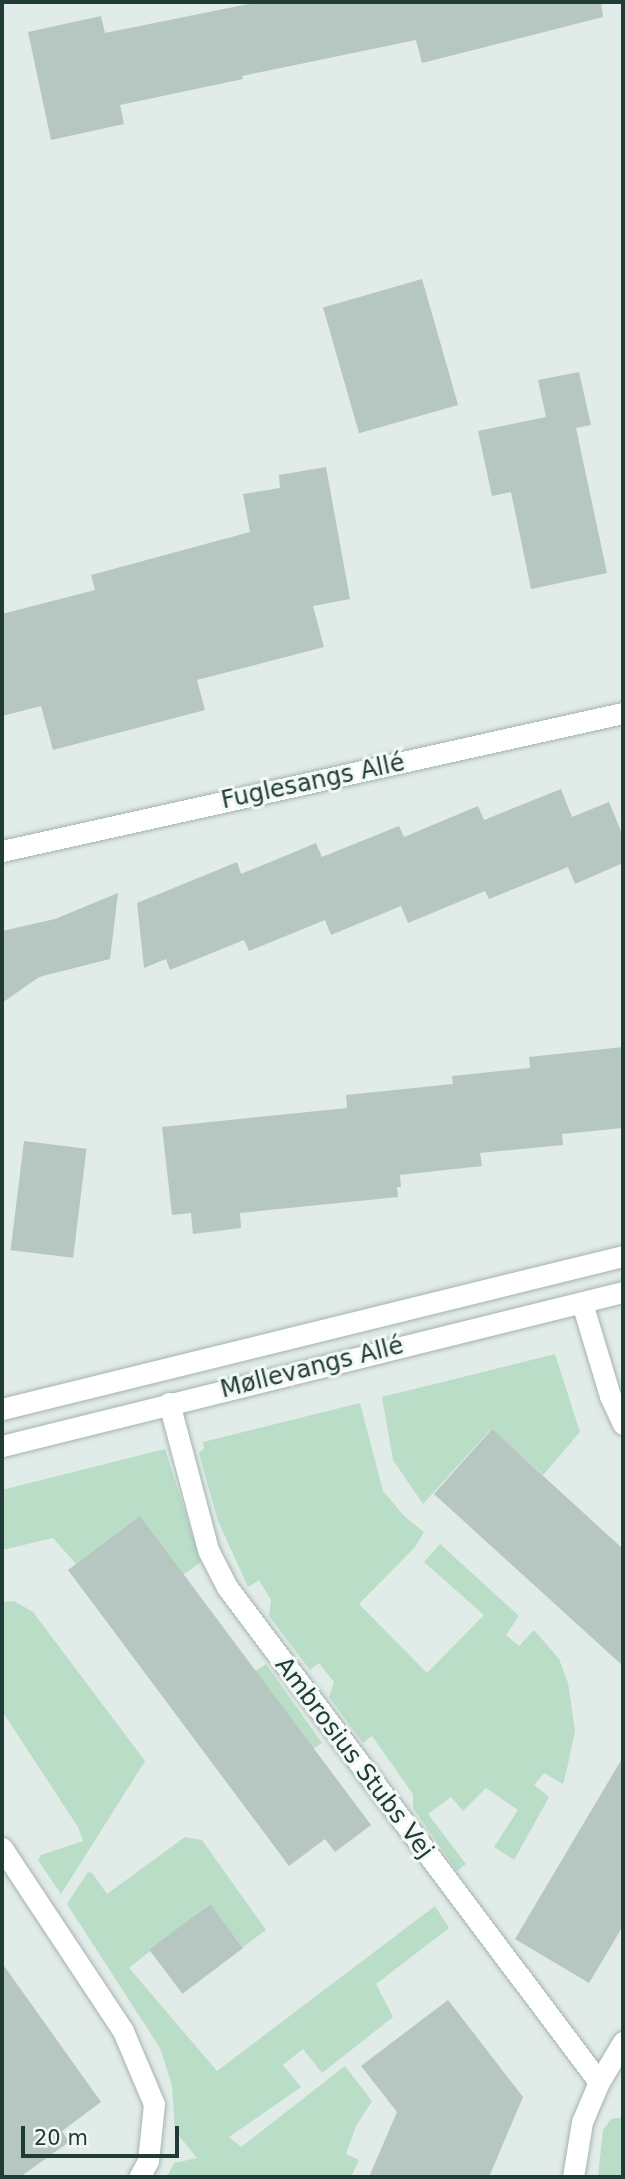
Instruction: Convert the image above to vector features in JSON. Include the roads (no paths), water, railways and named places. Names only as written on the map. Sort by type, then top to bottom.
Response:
[{"type":"street","name":"Fuglesangs Allé","points":[[2,851],[623,713]]},
{"type":"street","name":"Møllevangs Allé","points":[[2,1409],[623,1256]]},
{"type":"street","name":"Møllevangs Allé","points":[[2,1446],[623,1292]]},
{"type":"street","points":[[582,1303],[610,1396],[623,1424]]},
{"type":"street","name":"Ambrosius Stubs Vej","points":[[169,1403],[208,1550],[227,1587],[599,2082]]},
{"type":"street","points":[[2,1848],[123,2031],[154,2104],[148,2161],[139,2177]]},
{"type":"street","points":[[573,2177],[582,2122],[599,2082],[623,2042]]}]
